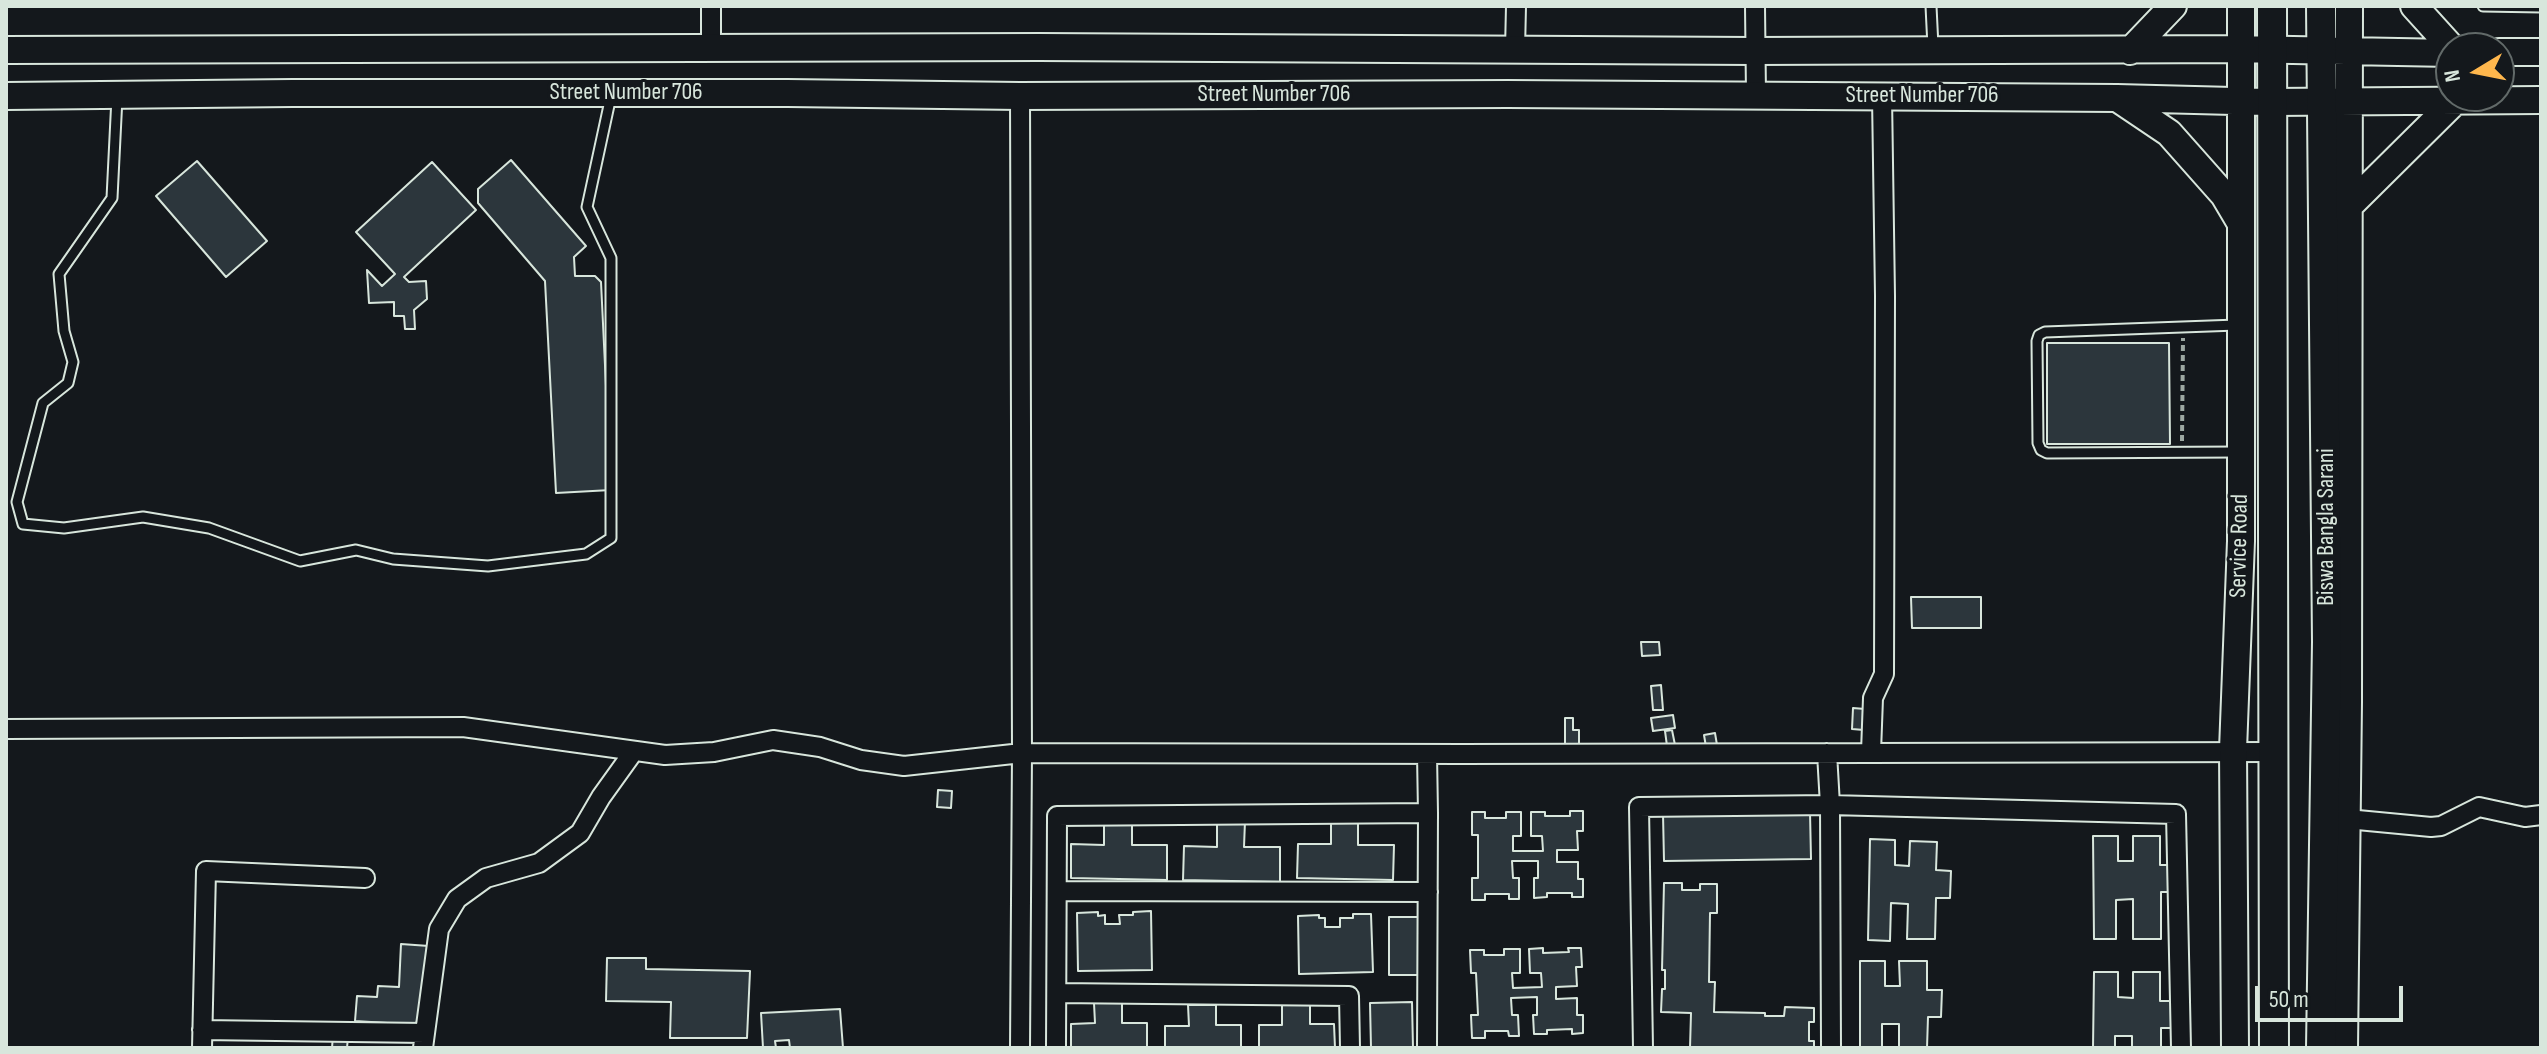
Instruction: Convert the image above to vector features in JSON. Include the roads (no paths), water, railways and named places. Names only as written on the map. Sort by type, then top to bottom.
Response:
[{"type":"main road","points":[[2272,6],[2274,1048]]},
{"type":"main road","name":"Biswa Bangla Sarani","points":[[2321,6],[2335,51],[2320,101],[2326,317],[2327,611],[2321,1048]]},
{"type":"street","points":[[711,6],[711,48]]},
{"type":"street","points":[[1515,50],[1516,6]]},
{"type":"street","points":[[1755,6],[1756,95]]},
{"type":"street","points":[[2130,51],[2173,6]]},
{"type":"street","name":"Service Road","points":[[2235,1048],[2233,750],[2241,541],[2241,6]]},
{"type":"street","points":[[2344,1048],[2350,102],[2335,51],[2349,6]]},
{"type":"street","points":[[2414,6],[2436,32]]},
{"type":"street","points":[[6,50],[1039,47],[2435,50]]},
{"type":"street","points":[[2515,52],[2541,52]]},
{"type":"street","name":"Street Number 706","points":[[6,96],[612,93],[1756,95],[2435,101]]},
{"type":"street","points":[[1020,96],[1020,1048]]},
{"type":"street","points":[[1871,752],[1873,698],[1884,674],[1882,96]]},
{"type":"street","points":[[2117,98],[2169,133],[2204,169],[2240,222]]},
{"type":"street","name":"Street Number 706","points":[[2515,100],[2541,100]]},
{"type":"street","points":[[2349,206],[2444,112]]},
{"type":"street","points":[[6,729],[463,727],[665,755],[714,752],[773,740],[820,747],[861,760],[904,766],[1022,753],[2273,752]]},
{"type":"street","points":[[365,878],[206,871],[202,1039],[424,1040],[439,929],[457,899],[486,878],[539,863],[580,833],[634,751]]},
{"type":"street","points":[[1827,753],[1831,1048]]},
{"type":"street","points":[[1427,754],[1427,1048]]},
{"type":"street","points":[[1643,1048],[1639,807],[1830,805],[2176,814],[2181,1048]]},
{"type":"street","points":[[2347,819],[2418,827],[2441,826],[2479,807],[2525,817],[2541,815]]},
{"type":"street","points":[[1056,1048],[1057,816],[1428,813]]},
{"type":"street","points":[[1058,891],[1428,892]]},
{"type":"street","points":[[1057,993],[1349,996],[1350,1048]]},
{"type":"lane","points":[[1931,6],[1933,51]]},
{"type":"lane","points":[[2483,6],[2541,7]]},
{"type":"lane","points":[[118,95],[112,198],[59,274],[64,331],[73,362],[68,383],[43,403],[17,502],[23,524],[64,528],[143,517],[209,528],[300,561],[356,550],[393,559],[488,566],[586,554],[611,538],[611,258],[587,207],[612,93]]},
{"type":"lane","points":[[2241,325],[2045,332],[2039,335],[2037,341],[2038,443],[2041,450],[2047,453],[2241,452]]}]
